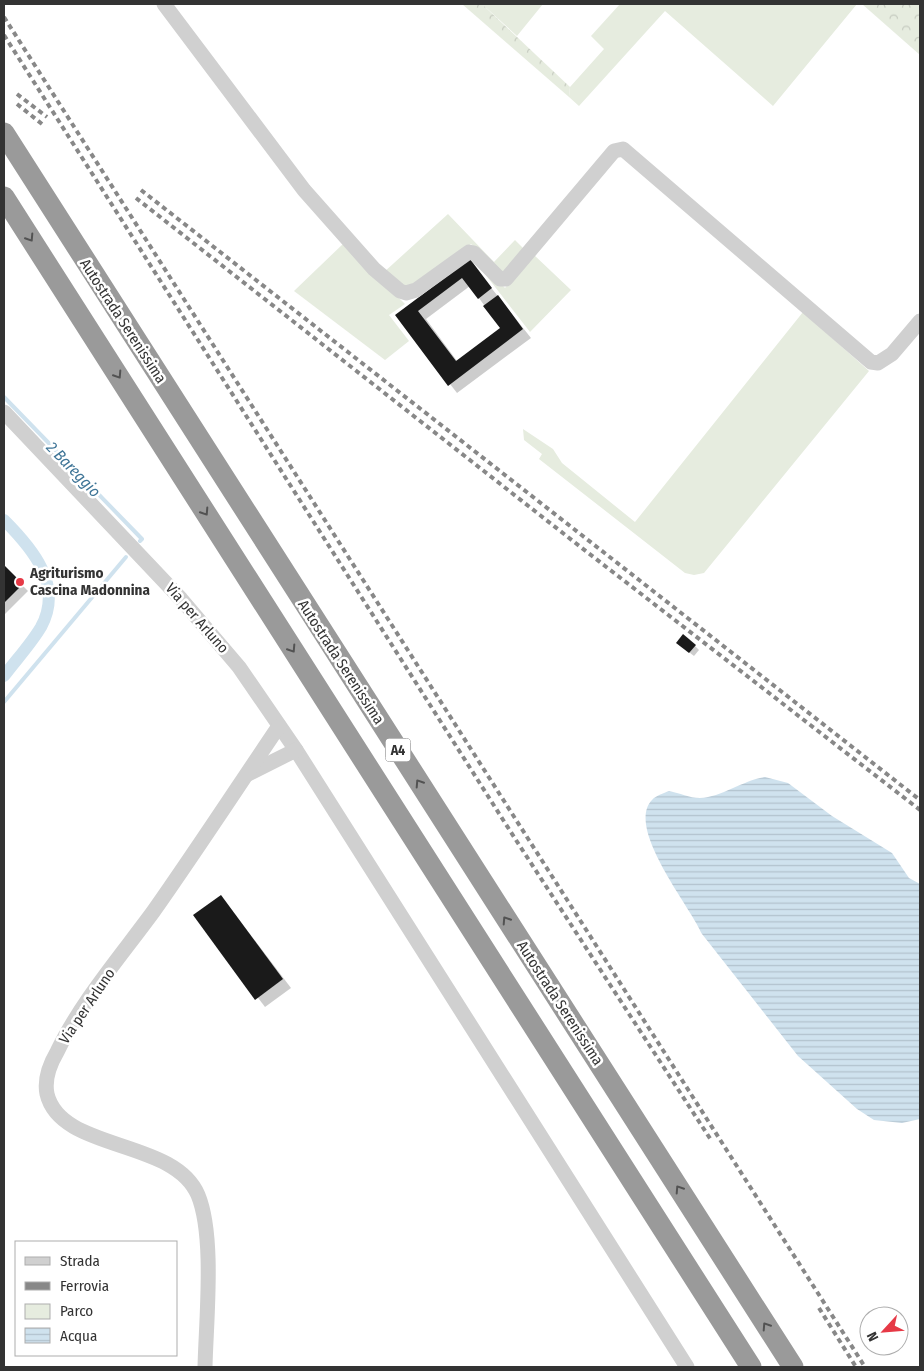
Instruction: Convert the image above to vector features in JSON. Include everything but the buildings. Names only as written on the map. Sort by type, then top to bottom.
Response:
[{"type":"highway","name":"Autostrada Serenissima","points":[[4,133],[792,1367]]},
{"type":"highway","name":"A4","points":[[4,197],[752,1367]]},
{"type":"street","points":[[164,4],[304,190],[374,269],[400,291],[406,293],[416,290],[469,252],[474,253],[500,279],[506,279],[614,151],[623,149],[871,362],[878,363],[892,354],[920,321]]},
{"type":"street","name":"Via per Arluno","points":[[4,412],[181,599],[238,666],[278,725],[159,904],[75,1020],[56,1052],[46,1079],[48,1095],[56,1112],[72,1125],[90,1135],[170,1164],[187,1179],[198,1195],[207,1235],[205,1367]]},
{"type":"street","points":[[278,725],[296,750],[687,1367]]},
{"type":"street","name":"Via per Arluno","points":[[246,775],[296,750]]},
{"type":"green space","points":[[462,4],[482,4],[570,87],[569,97]]},
{"type":"green space","points":[[482,4],[543,4],[517,36]]},
{"type":"green space","points":[[620,4],[857,4],[773,106],[665,11],[579,106],[569,97],[570,87],[604,49],[591,36]]},
{"type":"green space","points":[[862,4],[920,4],[920,55]]},
{"type":"green space","points":[[448,214],[494,262],[515,240],[526,251],[501,274],[471,244],[410,290],[383,273]]},
{"type":"green space","points":[[344,243],[405,304],[389,315],[409,341],[385,360],[294,291]]},
{"type":"green space","points":[[533,254],[571,290],[530,332],[471,256],[474,256],[505,288]]},
{"type":"green space","points":[[803,312],[869,371],[704,573],[694,575],[685,573],[539,459],[542,454],[524,440],[523,429],[553,449],[562,463],[635,522]]},
{"type":"water","points":[[765,777],[788,783],[832,816],[892,853],[909,878],[920,884],[920,1119],[902,1123],[874,1120],[857,1109],[798,1056],[702,934],[653,848],[647,829],[646,813],[655,797],[669,791],[696,798],[708,797],[749,781]]},
{"type":"waterway","name":"2 Bareggio","points":[[4,397],[142,539],[140,541]]},
{"type":"waterway","points":[[4,520],[25,543],[42,568],[49,596],[47,611],[41,627],[4,676]]},
{"type":"waterway","name":"2 Bareggio","points":[[4,702],[126,557]]},
{"type":"railway","points":[[4,17],[865,1367]]},
{"type":"railway","points":[[4,35],[514,837],[711,1140]]},
{"type":"railway","points":[[17,94],[47,117]]},
{"type":"railway","points":[[17,104],[42,124]]},
{"type":"railway","points":[[141,190],[920,800]]},
{"type":"railway","points":[[136,198],[587,552],[920,810]]},
{"type":"railway","points":[[819,1308],[856,1367]]},
{"type":"place","name":"Agriturismo Cascina Madonnina","points":[[20,582]]}]
